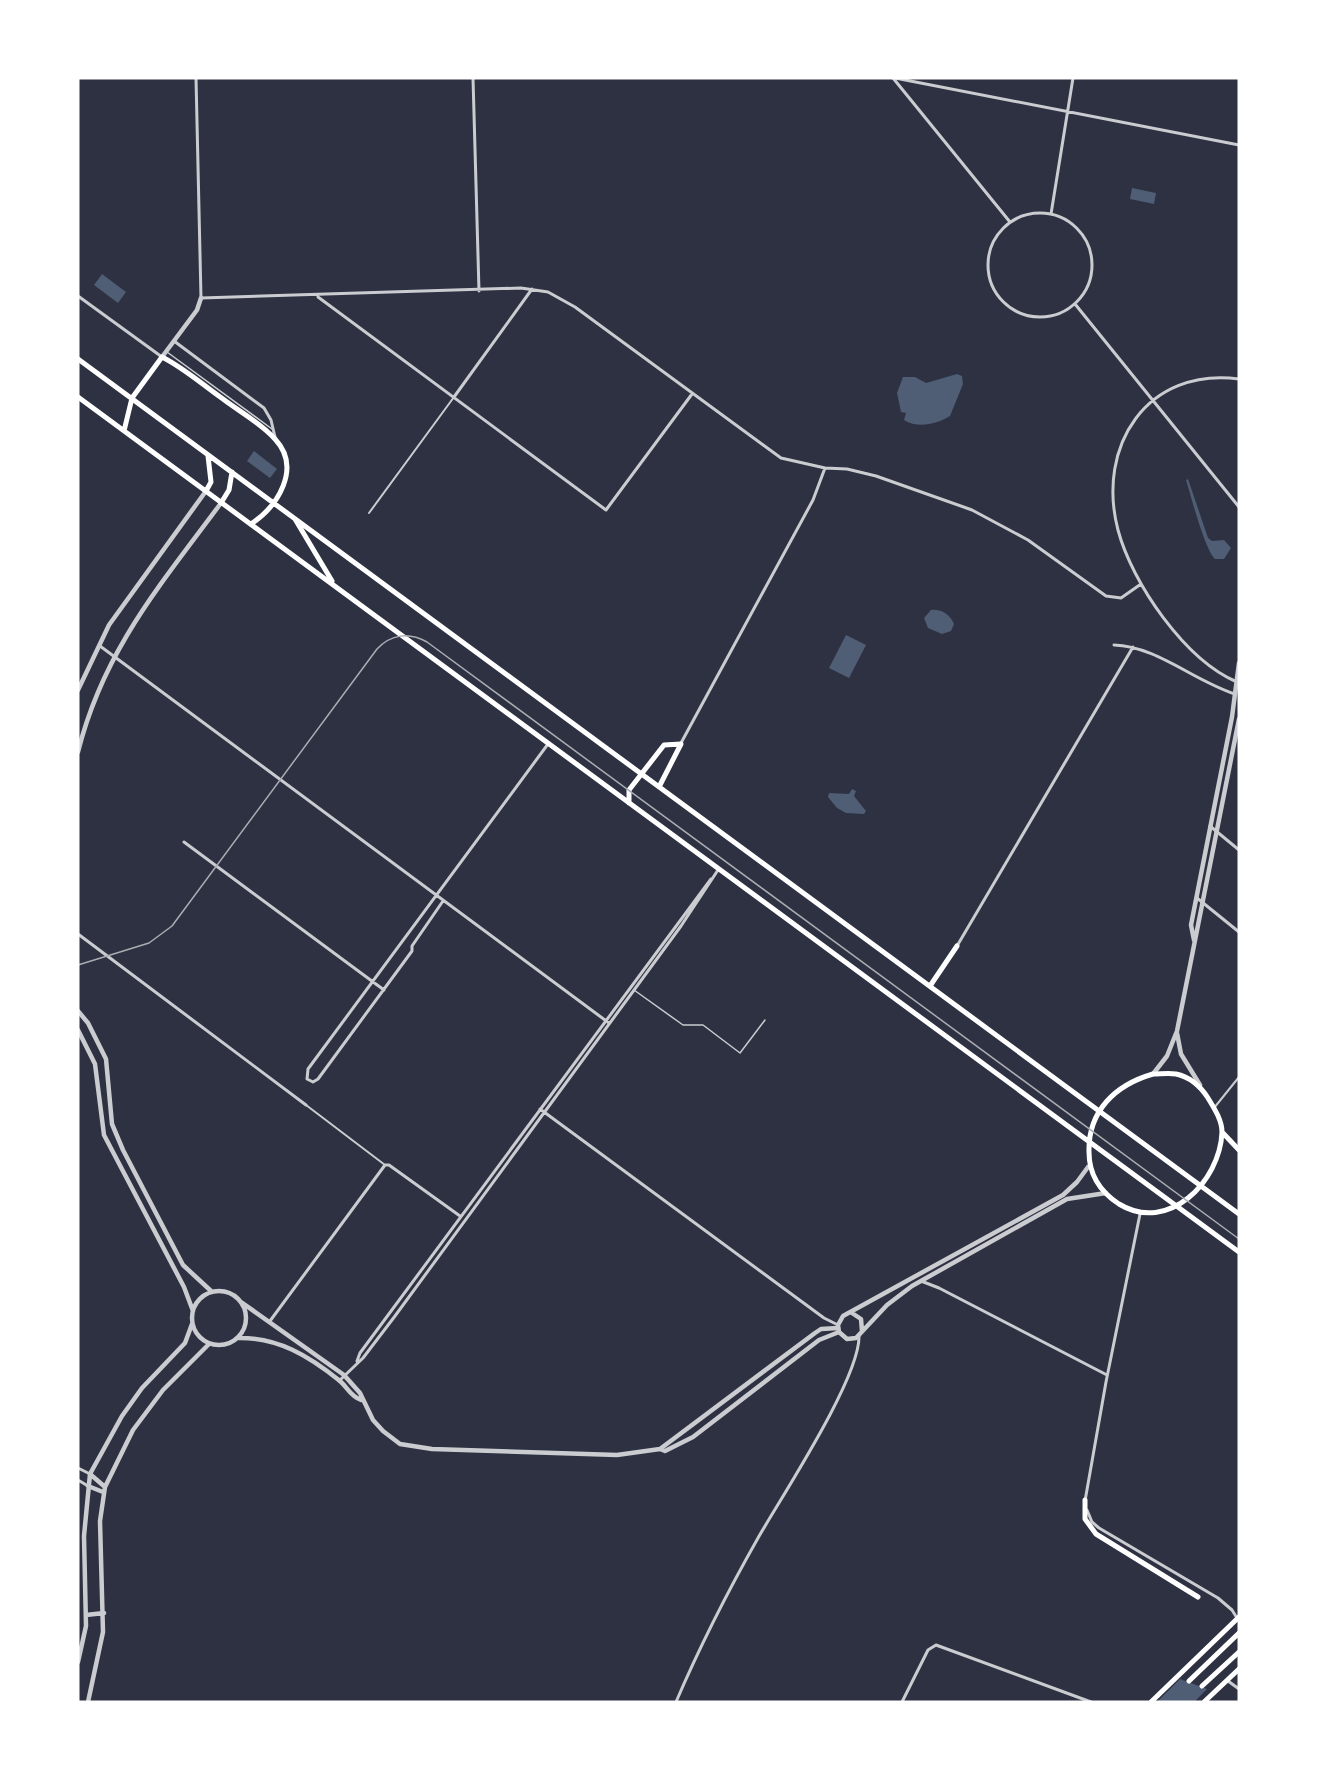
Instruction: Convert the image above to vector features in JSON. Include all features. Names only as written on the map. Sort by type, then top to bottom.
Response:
[{"type":"main road","points":[[124,431],[132,398],[162,357],[183,370],[275,439],[285,458],[286,485],[251,524]]},
{"type":"main road","points":[[78,359],[1239,1214]]},
{"type":"main road","points":[[78,397],[1239,1252]]},
{"type":"main road","points":[[206,491],[211,482],[208,454]]},
{"type":"main road","points":[[221,503],[229,489],[232,472]]},
{"type":"main road","points":[[295,518],[321,565],[339,589]]},
{"type":"main road","points":[[629,803],[628,790],[664,745],[681,744]]},
{"type":"main road","points":[[659,787],[681,744]]},
{"type":"main road","points":[[930,986],[957,946]]},
{"type":"main road","points":[[1222,1132],[1215,1159],[1202,1186],[1178,1206],[1140,1214],[1119,1204],[1106,1193],[1088,1167],[1088,1140],[1098,1110],[1121,1088],[1153,1074],[1176,1074],[1189,1078],[1203,1090],[1214,1108],[1222,1132],[1239,1150]]},
{"type":"main road","points":[[1085,1500],[1085,1519],[1096,1534],[1198,1597]]},
{"type":"main road","points":[[1151,1702],[1238,1619]]},
{"type":"main road","points":[[1189,1681],[1239,1633]]},
{"type":"main road","points":[[1202,1686],[1239,1652]]},
{"type":"main road","points":[[1204,1702],[1239,1669]]},
{"type":"street","points":[[78,296],[162,357],[197,310],[201,298],[196,78]]},
{"type":"street","points":[[473,78],[480,291]]},
{"type":"street","points":[[894,78],[1239,145]]},
{"type":"street","points":[[894,78],[1010,222]]},
{"type":"street","points":[[1051,214],[1073,78]]},
{"type":"street","points":[[1034,213],[1051,214],[1076,227],[1091,252],[1090,280],[1075,304],[1053,316],[1040,317],[1014,310],[1003,301],[994,290],[988,264],[995,238],[1010,222],[1034,213]]},
{"type":"street","points":[[201,298],[532,289],[560,297],[780,458],[876,476],[972,510],[1028,540],[1106,596],[1121,598],[1141,584]]},
{"type":"street","points":[[369,513],[532,289]]},
{"type":"street","points":[[316,296],[606,510],[692,394]]},
{"type":"street","points":[[1075,304],[1239,507]]},
{"type":"street","points":[[174,341],[264,408],[275,439]]},
{"type":"street","points":[[1238,683],[1217,671],[1182,640],[1141,584],[1129,562],[1118,530],[1114,503],[1114,476],[1127,431],[1134,418],[1152,399],[1178,384],[1189,381],[1211,378],[1239,379]]},
{"type":"street","points":[[681,744],[813,500],[825,468]]},
{"type":"street","points":[[78,690],[98,645],[124,602],[206,491]]},
{"type":"street","points":[[78,752],[102,679],[113,657],[139,614],[221,503]]},
{"type":"street","points":[[1114,645],[1127,644],[1206,683],[1235,694]]},
{"type":"street","points":[[98,645],[609,1023]]},
{"type":"street","points":[[957,946],[1133,647]]},
{"type":"street","points":[[1194,940],[1191,925],[1238,683],[1239,663]]},
{"type":"street","points":[[1153,1074],[1167,1056],[1177,1031],[1194,940],[1204,905],[1239,720],[1230,723]]},
{"type":"street","points":[[444,901],[412,946],[412,951],[315,1081],[307,1079],[305,1073],[548,744]]},
{"type":"street","points":[[1209,826],[1239,850]]},
{"type":"street","points":[[184,842],[384,990]]},
{"type":"street","points":[[357,1361],[363,1359],[395,1316],[634,990],[719,869]]},
{"type":"street","points":[[339,1381],[357,1361],[360,1353],[460,1216],[706,882],[712,878]]},
{"type":"street","points":[[1197,898],[1239,932]]},
{"type":"street","points":[[78,934],[113,958],[385,1165],[389,1165],[465,1220]]},
{"type":"street","points":[[404,941],[412,946]]},
{"type":"street","points":[[78,1011],[88,1023],[106,1059],[112,1124],[123,1150],[183,1265],[210,1290]]},
{"type":"street","points":[[78,1030],[95,1064],[104,1135],[184,1287],[193,1311]]},
{"type":"street","points":[[1177,1031],[1181,1054],[1203,1090]]},
{"type":"street","points":[[1214,1108],[1239,1077]]},
{"type":"street","points":[[540,1109],[838,1328],[847,1339],[861,1334],[895,1298],[921,1281],[1067,1199],[1106,1193]]},
{"type":"street","points":[[270,1321],[385,1165]]},
{"type":"street","points":[[78,1662],[86,1630],[84,1536],[90,1474],[122,1416],[142,1388],[185,1343],[192,1324],[193,1311],[200,1297],[210,1290],[226,1291],[345,1375],[360,1393],[361,1400],[383,1431],[407,1445],[432,1449],[617,1455],[660,1449],[671,1450],[693,1437],[819,1340],[838,1328],[843,1316],[1063,1194],[1077,1182],[1088,1167]]},
{"type":"street","points":[[1140,1214],[1107,1376],[1085,1500],[1088,1514],[1095,1525],[1218,1598],[1231,1608],[1238,1619]]},
{"type":"street","points":[[921,1281],[939,1288],[1107,1376]]},
{"type":"street","points":[[192,1324],[200,1338],[209,1344],[229,1344],[237,1338],[246,1319],[241,1302]]},
{"type":"street","points":[[676,1702],[740,1570],[843,1389],[860,1346],[863,1323],[859,1316],[852,1313]]},
{"type":"street","points":[[660,1449],[821,1329],[838,1328]]},
{"type":"street","points":[[237,1338],[271,1340],[302,1354],[339,1381],[353,1397],[361,1400]]},
{"type":"street","points":[[88,1702],[103,1636],[100,1530],[104,1489],[133,1430],[163,1390],[209,1344]]},
{"type":"street","points":[[78,1468],[90,1474],[104,1489]]},
{"type":"street","points":[[78,1480],[88,1486],[104,1489]]},
{"type":"street","points":[[78,1612],[86,1615],[104,1613]]},
{"type":"street","points":[[902,1702],[928,1650],[936,1645],[1091,1702]]},
{"type":"street","points":[[1227,1680],[1239,1689]]},
{"type":"lane","points":[[167,351],[273,430]]},
{"type":"lane","points":[[634,990],[683,1025],[703,1025],[740,1053],[765,1020]]},
{"type":"water","points":[[1132,188],[1156,193],[1154,204],[1130,199]]},
{"type":"water","points":[[102,274],[126,292],[118,303],[94,285]]},
{"type":"water","points":[[957,374],[962,376],[963,384],[950,416],[921,425],[904,420],[906,413],[901,412],[897,393],[903,377],[915,377],[926,383]]},
{"type":"water","points":[[254,451],[277,469],[270,478],[247,461]]},
{"type":"water","points":[[1188,479],[1208,538],[1212,541],[1224,540],[1231,548],[1224,559],[1215,559],[1211,554],[1186,480]]},
{"type":"water","points":[[931,610],[942,611],[950,617],[954,624],[951,631],[942,634],[928,628],[924,618]]},
{"type":"water","points":[[846,635],[866,645],[849,678],[829,668]]},
{"type":"water","points":[[852,789],[856,791],[854,796],[866,811],[864,814],[846,813],[837,808],[828,797],[829,793],[849,794]]},
{"type":"water","points":[[1180,1679],[1207,1689],[1194,1702],[1157,1702]]},
{"type":"tram line","points":[[78,965],[149,943],[172,926],[377,649],[388,640],[400,636],[414,637],[427,642],[1239,1239]]}]
